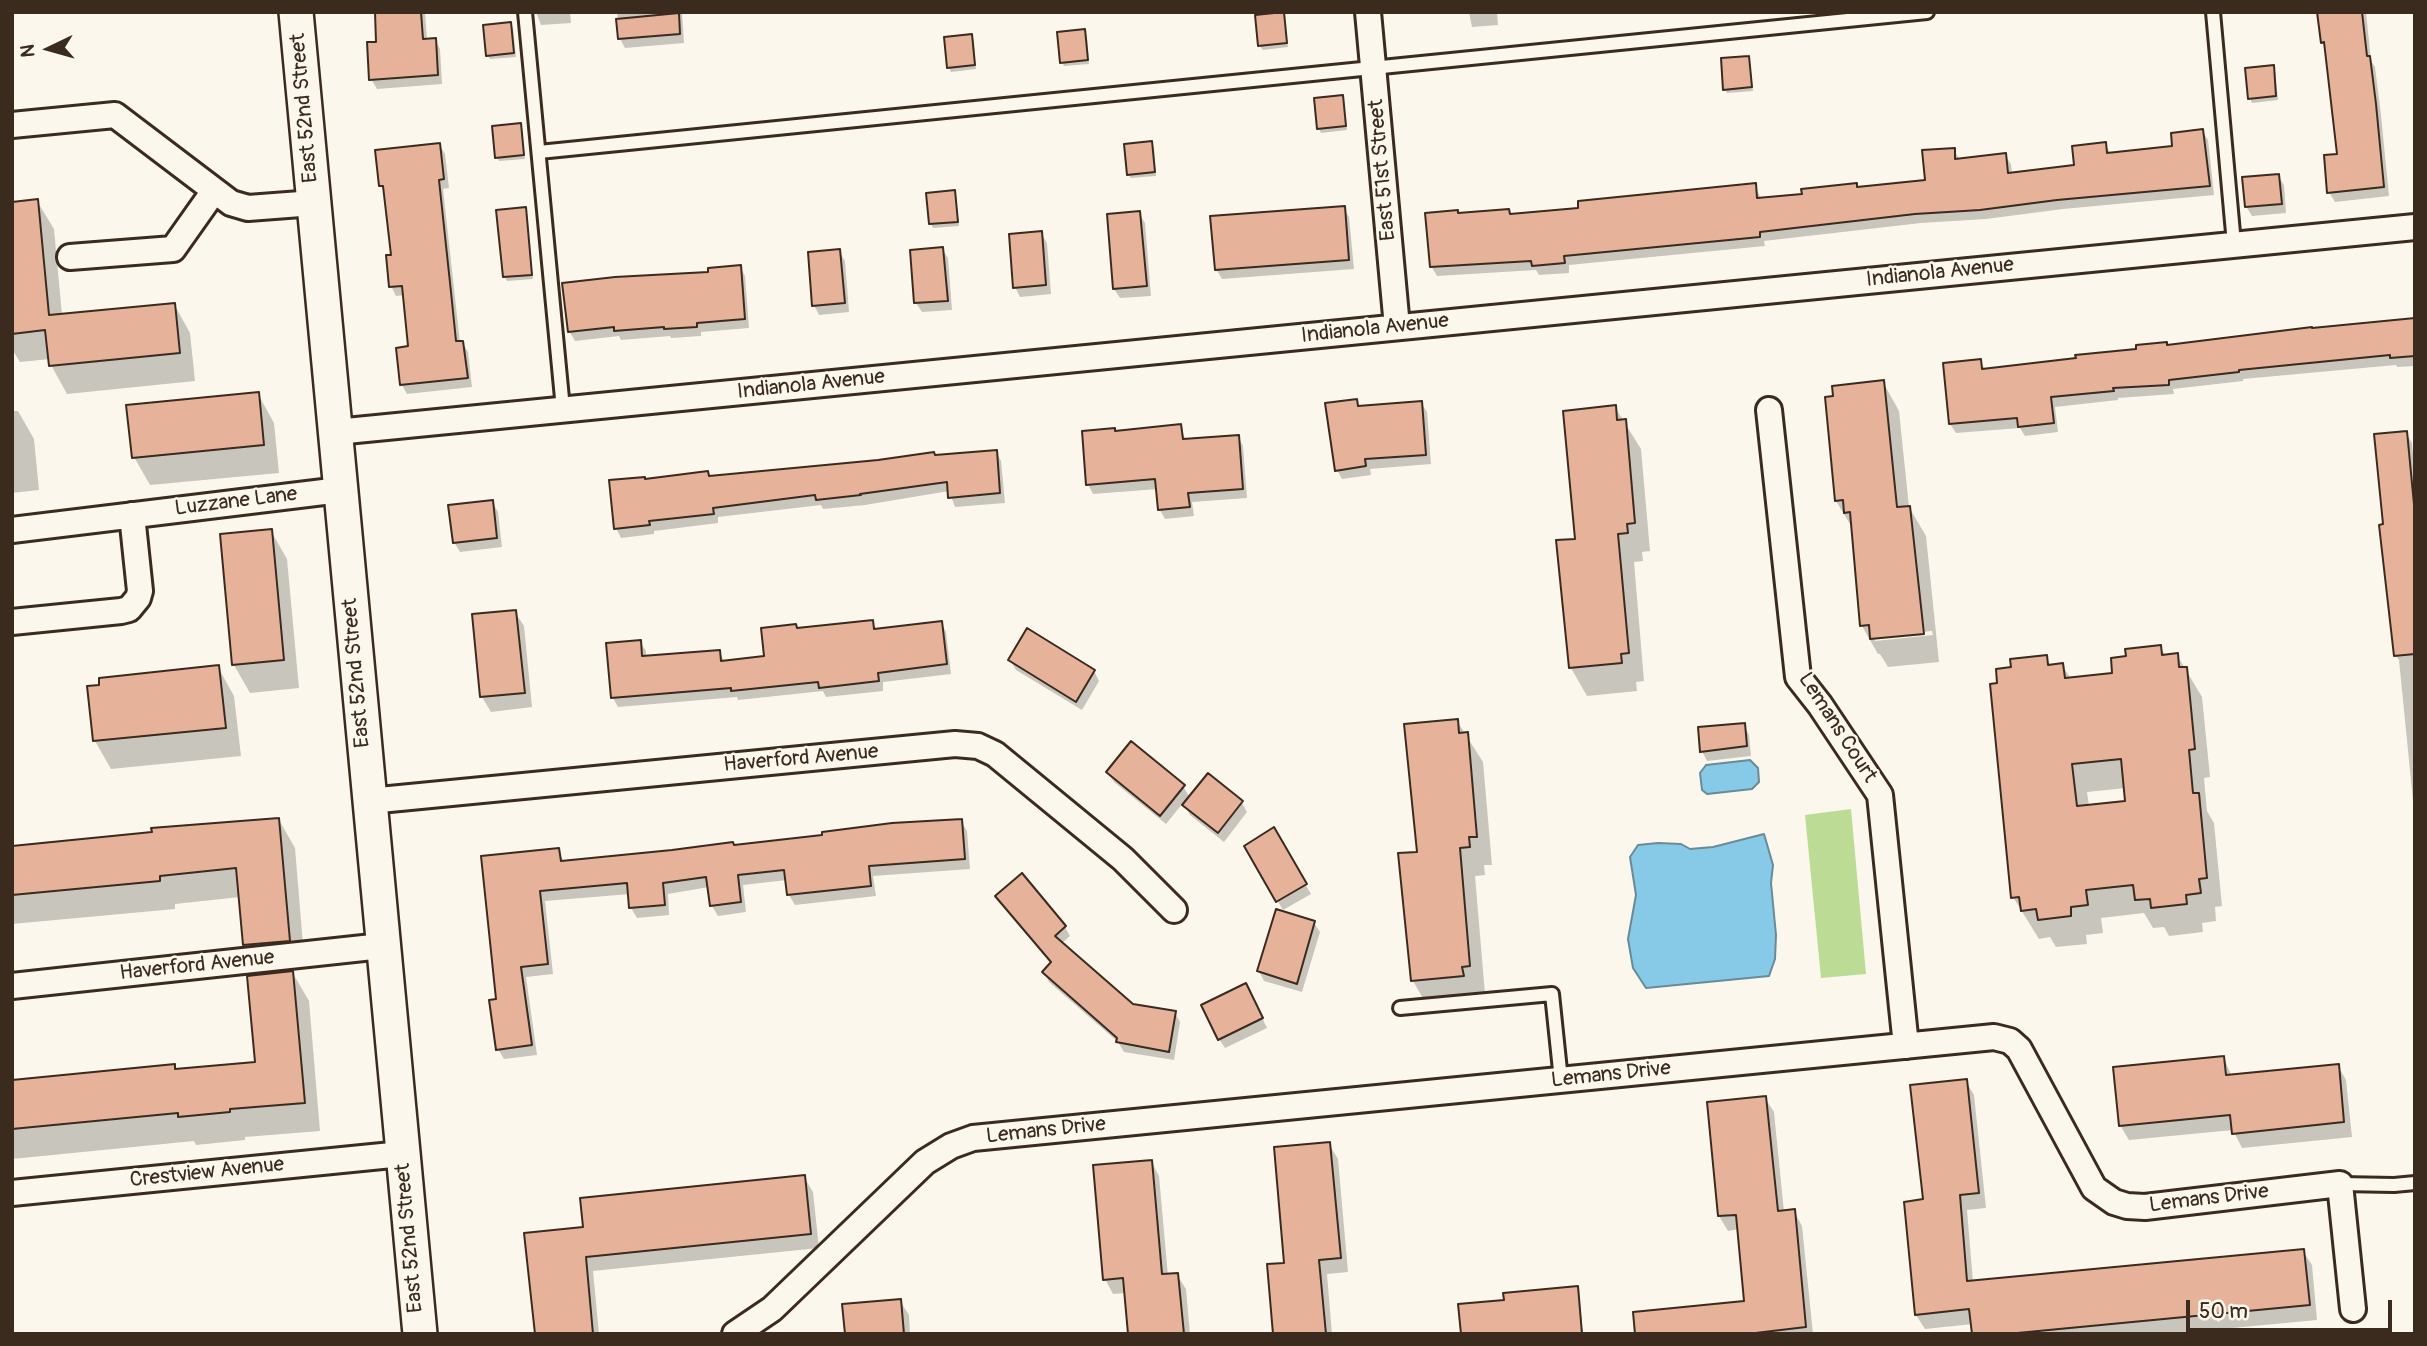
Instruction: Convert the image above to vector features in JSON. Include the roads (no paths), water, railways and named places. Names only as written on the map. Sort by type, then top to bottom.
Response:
[{"type":"street","name":"East 52nd Street","points":[[296,12],[420,1334]]},
{"type":"street","name":"East 51st Street","points":[[1368,12],[1397,327]]},
{"type":"street","points":[[12,125],[115,115],[231,203],[248,208],[314,203]]},
{"type":"street","points":[[70,257],[173,249],[214,191]]},
{"type":"street","name":"Indianola Avenue","points":[[336,432],[2415,227]]},
{"type":"street","name":"Lemans Court","points":[[1769,410],[1798,677],[1880,794],[1906,1046]]},
{"type":"street","name":"Luzzane Lane","points":[[12,530],[340,490]]},
{"type":"street","points":[[12,622],[129,609],[140,591],[132,515]]},
{"type":"street","name":"Haverford Avenue","points":[[369,800],[955,744],[970,745],[995,754],[1123,859],[1174,910]]},
{"type":"street","name":"Haverford Avenue","points":[[12,986],[382,946]]},
{"type":"street","name":"Lemans Drive","points":[[735,1334],[772,1309],[925,1162],[951,1146],[973,1138],[1994,1037],[2010,1041],[2024,1056],[2094,1188],[2114,1202],[2146,1207],[2340,1184]]},
{"type":"street","name":"Crestview Avenue","points":[[12,1192],[402,1154]]},
{"type":"street","points":[[2340,1184],[2353,1310]]},
{"type":"lane","points":[[525,12],[564,409]]},
{"type":"lane","points":[[539,152],[1927,12]]},
{"type":"lane","points":[[2213,12],[2234,244]]},
{"type":"lane","points":[[1399,1009],[1552,994],[1561,1080]]},
{"type":"lane","points":[[2340,1184],[2415,1183]]},
{"type":"water","points":[[1750,760],[1758,768],[1759,782],[1752,789],[1707,794],[1702,790],[1700,773],[1706,765]]},
{"type":"water","points":[[1764,834],[1773,865],[1771,883],[1776,935],[1775,959],[1769,976],[1646,988],[1633,968],[1628,939],[1636,895],[1630,857],[1638,845],[1681,844],[1690,849],[1713,847]]}]
